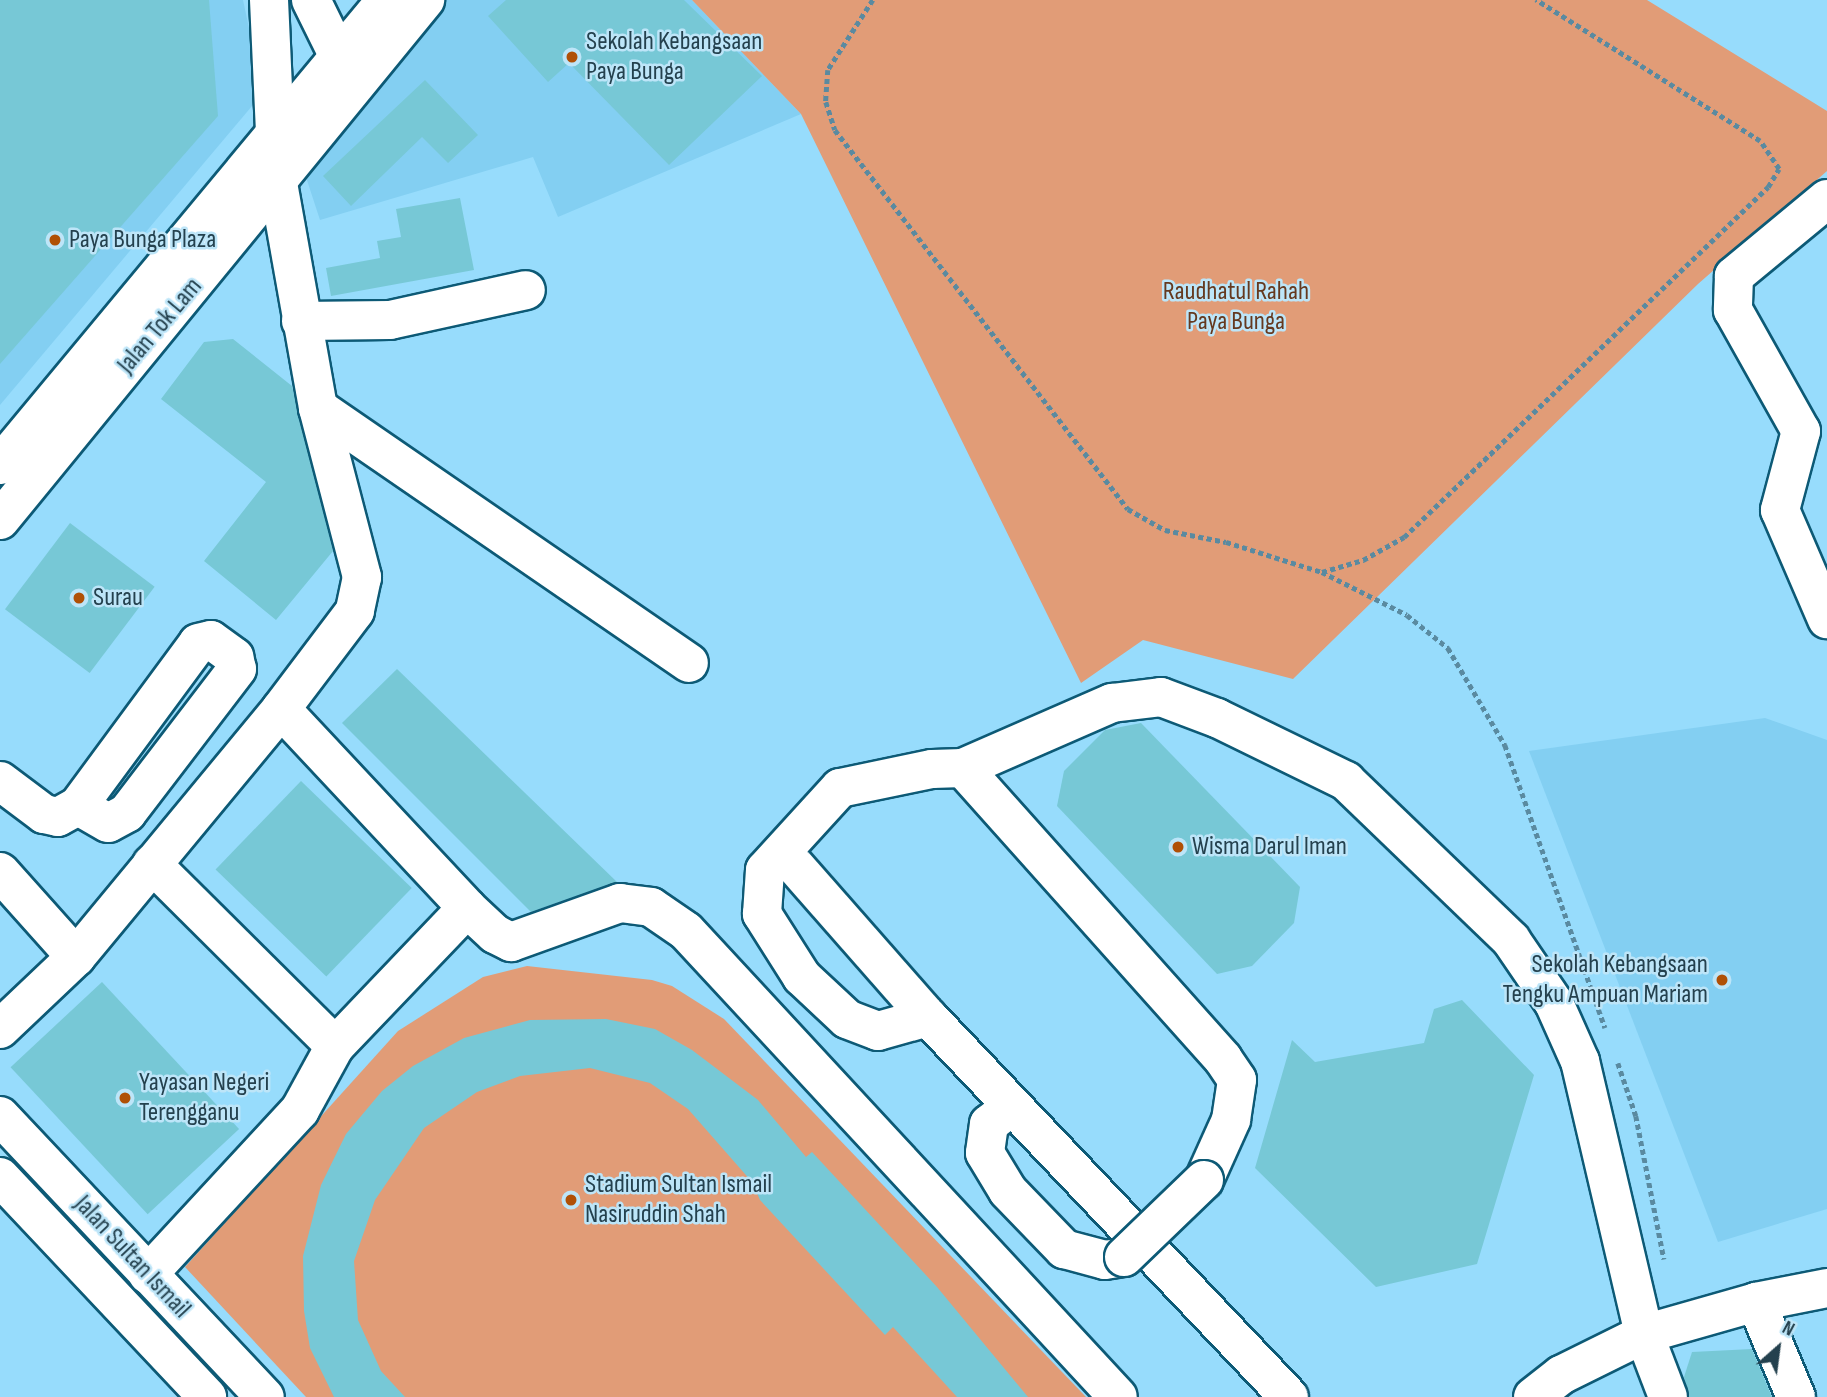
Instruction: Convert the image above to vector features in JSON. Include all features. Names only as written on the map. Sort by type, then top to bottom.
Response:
[{"type":"street","points":[[269,0],[275,134]]},
{"type":"street","points":[[311,0],[351,67]]},
{"type":"street","name":"Jalan Tok Lam","points":[[0,520],[278,183],[351,67],[386,0]]},
{"type":"street","name":"Jalan Tok Lam","points":[[0,465],[275,134],[425,0]]},
{"type":"street","points":[[0,1029],[76,957],[281,709],[355,611],[361,593],[362,577],[318,408],[278,183]]},
{"type":"street","points":[[1827,199],[1734,276],[1733,310],[1801,431],[1780,510],[1827,620]]},
{"type":"street","points":[[301,321],[390,320],[526,290]]},
{"type":"street","points":[[318,408],[689,663]]},
{"type":"street","points":[[0,781],[44,814],[58,817],[78,806],[198,643],[211,640],[234,657],[237,669],[127,813],[108,823],[78,806]]},
{"type":"street","points":[[928,1017],[878,1031],[847,1019],[802,977],[762,914],[780,869],[840,788],[932,769],[963,768],[1112,703],[1161,697],[1217,718],[1346,781],[1511,940],[1554,1003],[1580,1061],[1644,1334],[1668,1397]]},
{"type":"street","points":[[281,709],[467,908],[495,934],[511,942],[620,903],[651,907],[686,931],[1118,1397]]},
{"type":"street","points":[[963,768],[1223,1059],[1237,1080],[1231,1119],[1204,1180],[1143,1244],[1124,1257],[1105,1260],[1064,1249],[1008,1191],[985,1153],[989,1124],[1012,1106]]},
{"type":"street","points":[[152,864],[335,1046]]},
{"type":"street","points":[[780,869],[928,1017],[1289,1397]]},
{"type":"street","points":[[0,872],[76,957]]},
{"type":"street","points":[[148,1274],[300,1110],[335,1046],[467,908]]},
{"type":"street","name":"Jalan Sultan Ismail","points":[[0,1116],[265,1397]]},
{"type":"street","name":"Jalan Sultan Ismail","points":[[0,1177],[207,1397]]},
{"type":"street","points":[[1533,1397],[1561,1376],[1644,1334],[1756,1302],[1827,1288]]},
{"type":"street","points":[[1756,1302],[1796,1397]]},
{"type":"path","points":[[873,0],[828,70],[826,102],[835,130],[1128,509],[1165,530],[1226,542],[1322,572],[1408,615],[1448,648],[1505,745],[1609,1039]]},
{"type":"path","points":[[1322,572],[1363,560],[1404,537],[1768,187],[1780,169],[1759,141],[1536,0]]},
{"type":"path","points":[[1614,1052],[1636,1115],[1667,1272]]},
{"type":"shaded area","name":"Paya Bunga Plaza","points":[[0,0],[243,0],[263,93],[0,405]]},
{"type":"shaded area","name":"Sekolah Kebangsaan Paya Bunga","points":[[445,0],[692,0],[801,114],[558,217],[533,157],[320,220],[303,168]]},
{"type":"shaded area","name":"Sekolah Kebangsaan Tengku Ampuan Mariam","points":[[1765,718],[1827,740],[1827,1209],[1718,1242],[1529,751]]},
{"type":"green space","name":"Raudhatul Rahah Paya Bunga","points":[[692,0],[1647,0],[1827,111],[1827,171],[1698,284],[1293,679],[1143,640],[1081,683],[801,114]]},
{"type":"green space","name":"Stadium Sultan Ismail Nasiruddin Shah","points":[[527,966],[652,980],[672,986],[724,1019],[1086,1397],[306,1397],[185,1267],[398,1031],[483,977]]},
{"type":"building","name":"Paya Bunga Plaza","points":[[0,0],[209,0],[218,116],[0,364]]},
{"type":"building","points":[[506,0],[684,0],[762,76],[669,165],[569,63],[548,82],[488,16]]},
{"type":"building","points":[[425,80],[478,135],[448,163],[422,137],[351,206],[323,176]]},
{"type":"building","points":[[460,198],[474,270],[331,296],[326,268],[380,258],[377,241],[401,237],[396,209]]},
{"type":"building","points":[[233,339],[292,386],[333,551],[276,620],[204,561],[266,482],[161,399],[204,342]]},
{"type":"building","name":"Surau","points":[[70,523],[155,587],[90,673],[5,609]]},
{"type":"building","points":[[397,669],[617,882],[531,912],[342,723]]},
{"type":"building","name":"Wisma Darul Iman","points":[[1141,723],[1300,887],[1294,923],[1252,966],[1217,974],[1057,806],[1064,771],[1105,730]]},
{"type":"building","points":[[301,781],[412,888],[326,976],[216,869]]},
{"type":"building","name":"Yayasan Negeri Terengganu","points":[[102,982],[239,1129],[148,1214],[11,1067]]},
{"type":"building","points":[[1462,1000],[1534,1075],[1477,1264],[1376,1287],[1255,1168],[1292,1040],[1315,1062],[1424,1043],[1434,1009]]},
{"type":"building","points":[[606,1019],[655,1029],[692,1050],[758,1100],[806,1157],[812,1152],[937,1287],[1028,1397],[957,1397],[893,1327],[885,1335],[760,1200],[752,1182],[688,1109],[650,1083],[590,1068],[520,1076],[477,1092],[424,1128],[375,1200],[354,1261],[358,1320],[381,1371],[405,1397],[334,1397],[310,1348],[304,1311],[303,1256],[321,1185],[346,1134],[382,1091],[413,1066],[464,1038],[530,1020]]},
{"type":"building","points":[[1752,1349],[1772,1397],[1689,1397],[1684,1377],[1692,1352]]},
{"type":"place","name":"Sekolah Kebangsaan Paya Bunga","points":[[572,57]]},
{"type":"place","name":"Paya Bunga Plaza","points":[[55,240]]},
{"type":"place","name":"Surau","points":[[79,598]]},
{"type":"place","name":"Wisma Darul Iman","points":[[1178,847]]},
{"type":"place","name":"Sekolah Kebangsaan Tengku Ampuan Mariam","points":[[1722,980]]},
{"type":"place","name":"Yayasan Negeri Terengganu","points":[[125,1098]]},
{"type":"place","name":"Stadium Sultan Ismail Nasiruddin Shah","points":[[571,1200]]}]
